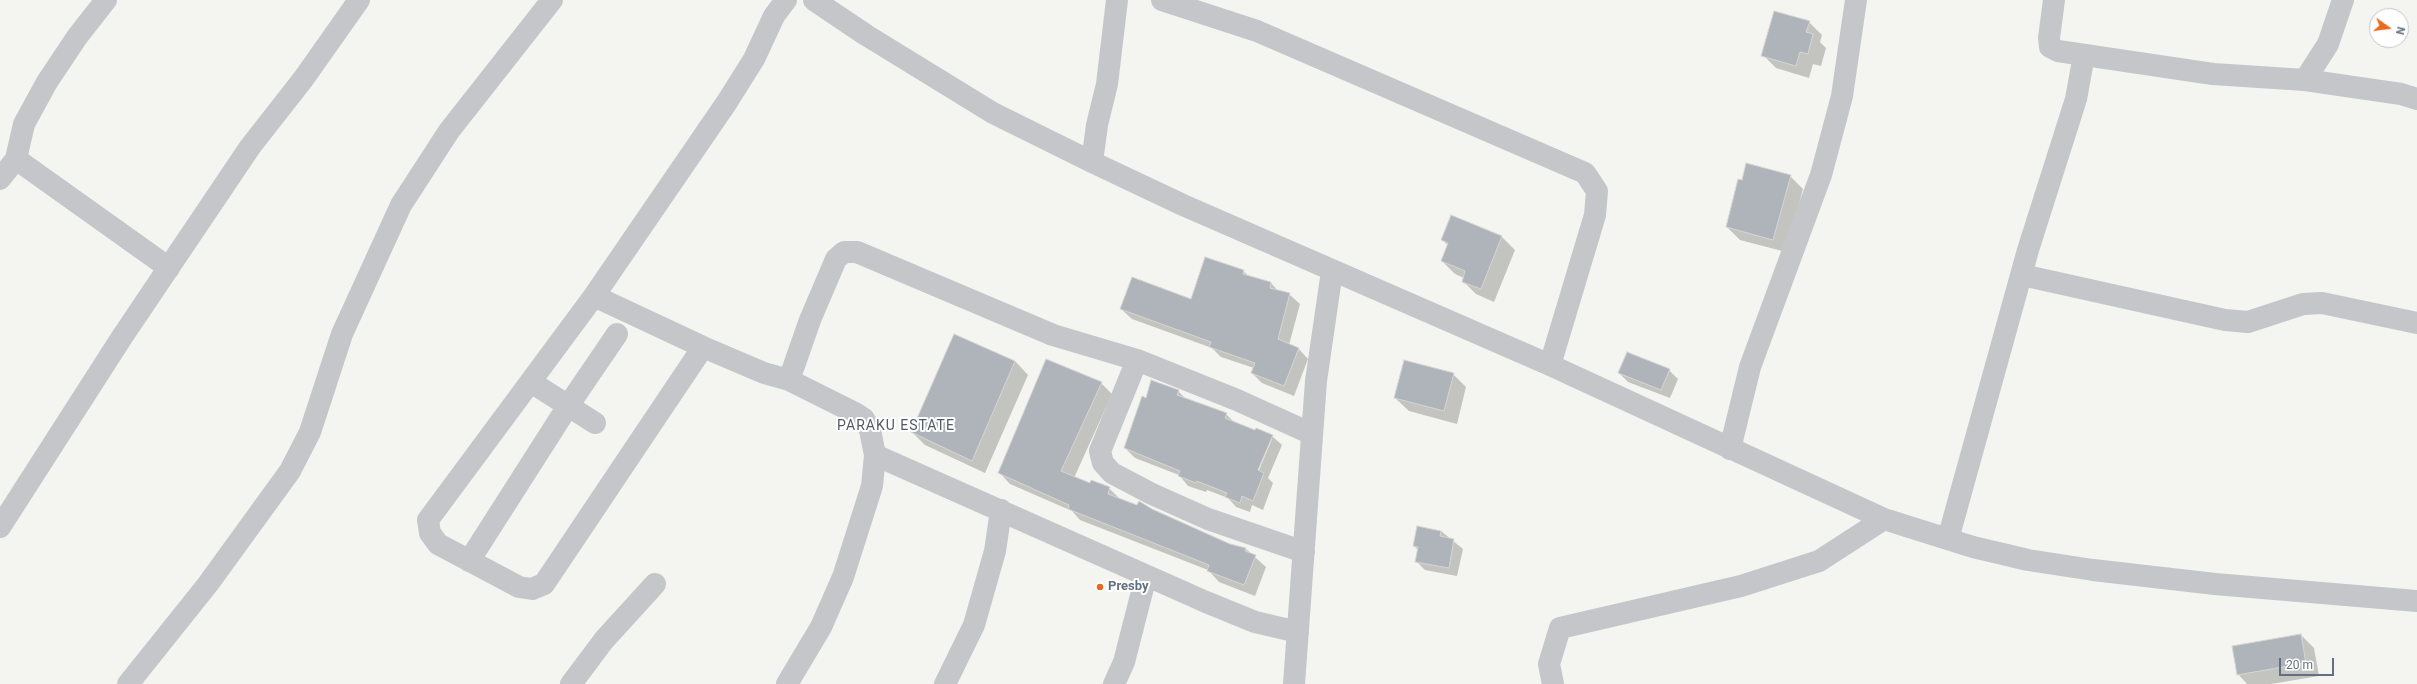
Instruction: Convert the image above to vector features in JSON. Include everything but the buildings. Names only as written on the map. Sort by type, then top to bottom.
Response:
[{"type":"street","points":[[0,179],[16,159],[24,124],[47,82],[77,37],[106,0]]},
{"type":"street","points":[[0,527],[250,147],[304,78],[360,0]]},
{"type":"street","points":[[128,684],[208,584],[290,471],[310,432],[342,334],[400,205],[449,131],[552,0]]},
{"type":"street","points":[[703,347],[544,584],[532,589],[519,587],[438,544],[430,534],[428,520],[594,296],[735,90],[754,59],[774,16],[786,0]]},
{"type":"street","points":[[814,0],[866,35],[993,113],[1092,162],[1332,271],[1550,365],[1884,519],[1948,539],[2028,560],[2093,570],[2215,584],[2417,601]]},
{"type":"street","points":[[1092,162],[1097,125],[1107,84],[1117,0]]},
{"type":"street","points":[[1162,0],[1257,32],[1585,173],[1597,191],[1595,215],[1550,365]]},
{"type":"street","points":[[1730,449],[1750,367],[1822,175],[1842,96],[1856,0]]},
{"type":"street","points":[[2054,0],[2049,38],[2050,47],[2058,51],[2213,74],[2305,80],[2401,94],[2417,99]]},
{"type":"street","points":[[2305,80],[2328,44],[2343,0]]},
{"type":"street","points":[[1948,539],[2022,275],[2076,99],[2084,55]]},
{"type":"street","points":[[16,159],[169,268]]},
{"type":"street","points":[[789,380],[810,320],[836,259],[844,252],[857,252],[1053,335],[1137,360],[1237,400],[1312,434]]},
{"type":"street","points":[[1294,684],[1316,381],[1332,271]]},
{"type":"street","points":[[2022,275],[2225,320],[2248,322],[2303,304],[2322,303],[2417,323]]},
{"type":"street","points":[[594,296],[703,347],[764,373],[789,380],[864,419],[874,443],[875,455],[872,486],[843,577],[821,627],[787,684]]},
{"type":"street","points":[[469,561],[568,406],[617,334]]},
{"type":"street","points":[[1137,360],[1100,452],[1103,463],[1112,473],[1152,494],[1208,519],[1304,552]]},
{"type":"street","points":[[530,382],[595,423]]},
{"type":"street","points":[[875,455],[1146,576],[1256,622],[1298,632]]},
{"type":"street","points":[[945,684],[974,625],[995,551],[1001,510]]},
{"type":"street","points":[[1553,684],[1549,664],[1560,628],[1741,586],[1819,561],[1884,519]]},
{"type":"street","points":[[1114,684],[1124,662],[1146,576]]},
{"type":"street","points":[[579,681],[604,640],[655,584]]},
{"type":"place","name":"Presby","points":[[1100,587]]},
{"type":"district","name":"PARAKU ESTATE","points":[[896,426]]}]
